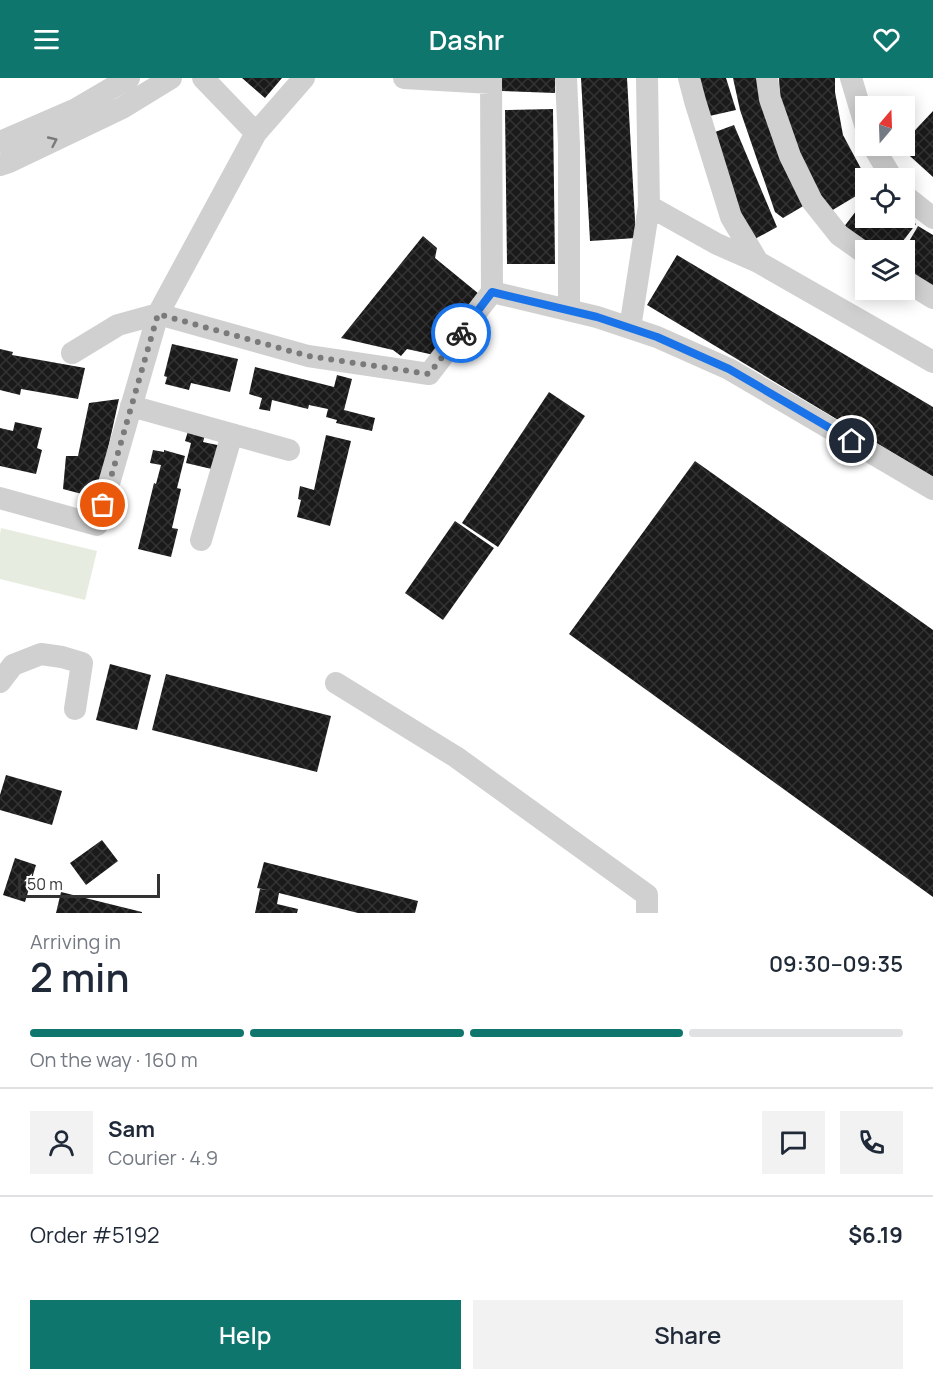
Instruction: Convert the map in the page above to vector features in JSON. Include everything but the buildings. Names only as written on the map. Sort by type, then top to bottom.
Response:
[{"type":"street","points":[[0,142],[76,109],[129,78]]},
{"type":"street","points":[[0,165],[122,108],[171,78]]},
{"type":"street","points":[[203,78],[256,133]]},
{"type":"street","points":[[0,498],[97,525],[158,314],[256,133],[304,78]]},
{"type":"street","points":[[72,353],[118,325],[158,314],[308,356],[429,374],[492,292],[491,80],[404,78]]},
{"type":"street","points":[[566,78],[569,144],[569,310]]},
{"type":"street","points":[[630,328],[649,206],[647,78]]},
{"type":"street","points":[[689,78],[731,217],[758,262]]},
{"type":"street","points":[[767,78],[770,99],[790,156],[812,201],[839,235],[855,246]]},
{"type":"street","points":[[851,78],[856,96]]},
{"type":"street","points":[[915,204],[933,218]]},
{"type":"street","points":[[649,206],[717,244],[758,262],[933,362]]},
{"type":"street","points":[[915,287],[933,298]]},
{"type":"street","points":[[492,292],[597,317],[657,337],[729,369],[933,489]]},
{"type":"street","points":[[131,406],[289,450]]},
{"type":"street","points":[[201,540],[232,434]]},
{"type":"street","points":[[0,682],[13,665],[41,654],[82,663],[75,709]]},
{"type":"street","points":[[336,683],[456,757],[647,895],[647,913]]},
{"type":"shaded area","points":[[1,528],[97,551],[85,600],[0,579]]},
{"type":"way so far","points":[[103,505],[158,314],[308,356],[429,374],[461,333]]},
{"type":"route","points":[[461,333],[492,292],[597,317],[657,337],[729,369],[852,441]]}]
